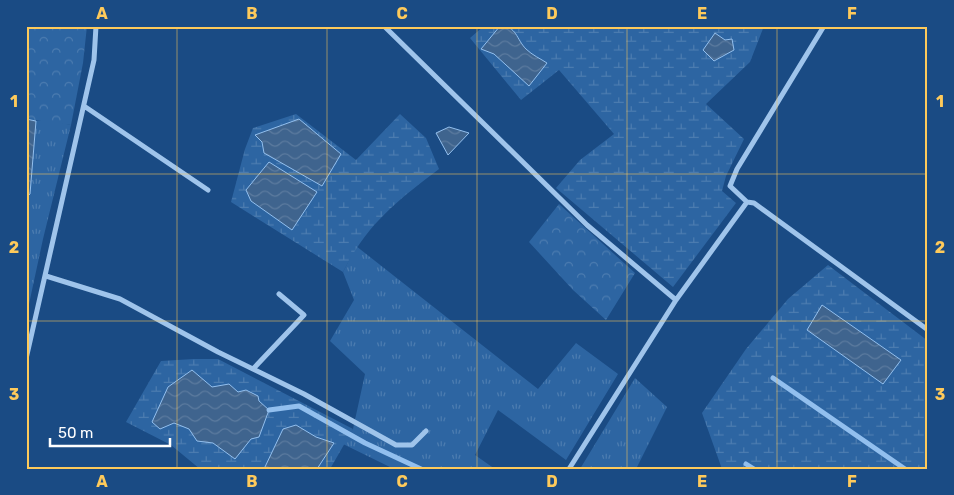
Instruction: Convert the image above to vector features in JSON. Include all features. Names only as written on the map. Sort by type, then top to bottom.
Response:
[{"type":"street","points":[[26,359],[94,60],[96,26]]},
{"type":"street","points":[[384,26],[587,225],[676,300]]},
{"type":"street","points":[[824,26],[737,169],[730,186],[747,202],[759,206],[928,330]]},
{"type":"street","points":[[84,106],[208,190]]},
{"type":"street","points":[[569,469],[676,300],[747,202]]},
{"type":"street","points":[[46,276],[120,299],[304,394],[396,445],[412,446],[426,431]]},
{"type":"street","points":[[253,369],[304,315],[279,294]]},
{"type":"green space","points":[[26,26],[87,26],[83,63],[71,125],[26,119]]},
{"type":"green space","points":[[484,26],[764,26],[750,62],[706,104],[744,139],[726,176],[722,191],[736,203],[673,287],[556,188],[580,160],[614,134],[559,70],[521,100],[470,38]]},
{"type":"green space","points":[[296,114],[356,160],[400,114],[426,138],[439,169],[384,214],[362,240],[343,272],[231,202],[245,149],[253,128]]},
{"type":"green space","points":[[36,121],[52,121],[71,125],[26,318],[26,198],[30,193]]},
{"type":"green space","points":[[559,204],[635,273],[606,320],[573,290],[529,242]]},
{"type":"green space","points":[[356,246],[538,389],[576,343],[618,374],[566,460],[498,410],[475,455],[495,469],[394,469],[343,444],[353,429],[365,374],[330,341],[354,300],[343,272]]},
{"type":"green space","points":[[828,265],[928,341],[928,469],[722,469],[702,413],[746,349],[788,299]]},
{"type":"green space","points":[[218,359],[353,429],[330,469],[200,469],[171,445],[126,422],[161,361]]},
{"type":"green space","points":[[635,378],[667,407],[637,467],[639,469],[580,469]]},
{"type":"water","points":[[500,26],[510,28],[526,49],[547,63],[529,86],[494,54],[481,49]]},
{"type":"water","points":[[715,33],[725,40],[732,39],[734,50],[714,61],[703,50]]},
{"type":"water","points":[[26,119],[36,121],[30,194],[26,198]]},
{"type":"water","points":[[299,119],[341,154],[322,186],[264,153],[262,142],[255,135]]},
{"type":"water","points":[[449,127],[469,133],[448,155],[436,133]]},
{"type":"water","points":[[269,162],[317,192],[292,230],[251,201],[246,190]]},
{"type":"water","points":[[822,305],[901,360],[883,384],[807,330]]},
{"type":"water","points":[[192,370],[212,387],[229,384],[238,392],[246,390],[258,396],[259,401],[269,410],[259,437],[251,439],[235,459],[213,443],[197,441],[189,429],[174,423],[160,429],[152,422],[168,387]]},
{"type":"water","points":[[296,425],[316,437],[334,443],[317,469],[264,469],[283,429]]},
{"type":"waterway","points":[[773,378],[905,469]]},
{"type":"waterway","points":[[269,410],[299,406],[365,443],[421,469]]},
{"type":"waterway","points":[[746,464],[754,469]]}]
